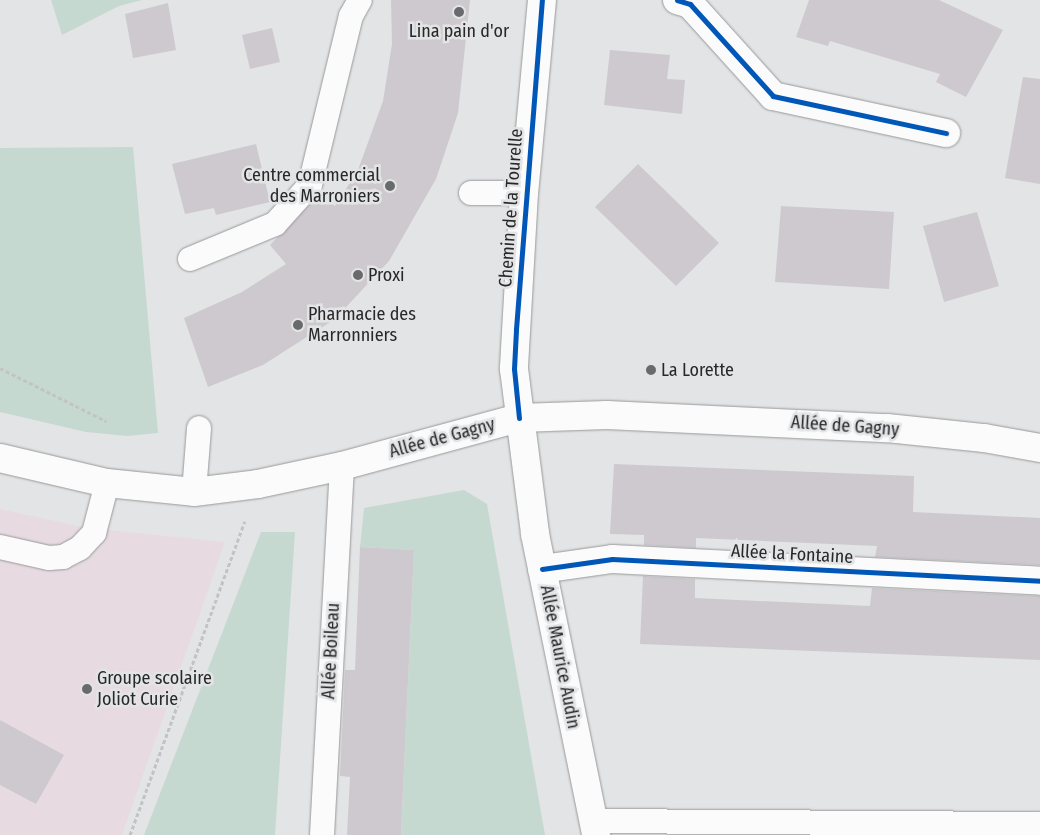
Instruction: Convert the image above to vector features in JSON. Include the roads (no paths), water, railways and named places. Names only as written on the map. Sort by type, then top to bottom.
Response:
[{"type":"street","name":"Chemin de la Tourelle","points":[[519,418],[514,369],[524,193],[542,0]]},
{"type":"street","points":[[677,0],[690,4],[773,96],[946,133]]},
{"type":"street","name":"Allée de Gagny","points":[[0,458],[107,482],[194,492],[258,484],[342,466],[519,418],[661,416],[878,427],[984,438],[1040,448]]},
{"type":"street","name":"Allée Maurice Audin","points":[[519,418],[542,569],[595,828]]},
{"type":"street","name":"Allée la Fontaine","points":[[542,569],[612,559],[1040,581]]},
{"type":"lane","points":[[190,259],[275,224],[310,185],[351,16],[360,0]]},
{"type":"lane","points":[[471,193],[524,193]]},
{"type":"lane","points":[[194,492],[200,428]]},
{"type":"lane","name":"Allée Boileau","points":[[322,835],[342,466]]},
{"type":"lane","points":[[0,547],[48,558],[62,557],[80,548],[94,533],[107,482]]},
{"type":"lane","points":[[595,828],[1040,824]]},
{"type":"place","name":"Lina pain d'or","points":[[459,12]]},
{"type":"place","name":"Centre commercial des Marroniers","points":[[390,186]]},
{"type":"place","name":"Proxi","points":[[358,275]]},
{"type":"place","name":"Pharmacie des Marronniers","points":[[298,325]]},
{"type":"place","name":"La Lorette","points":[[651,370]]},
{"type":"place","name":"Groupe scolaire Joliot Curie","points":[[87,689]]}]
